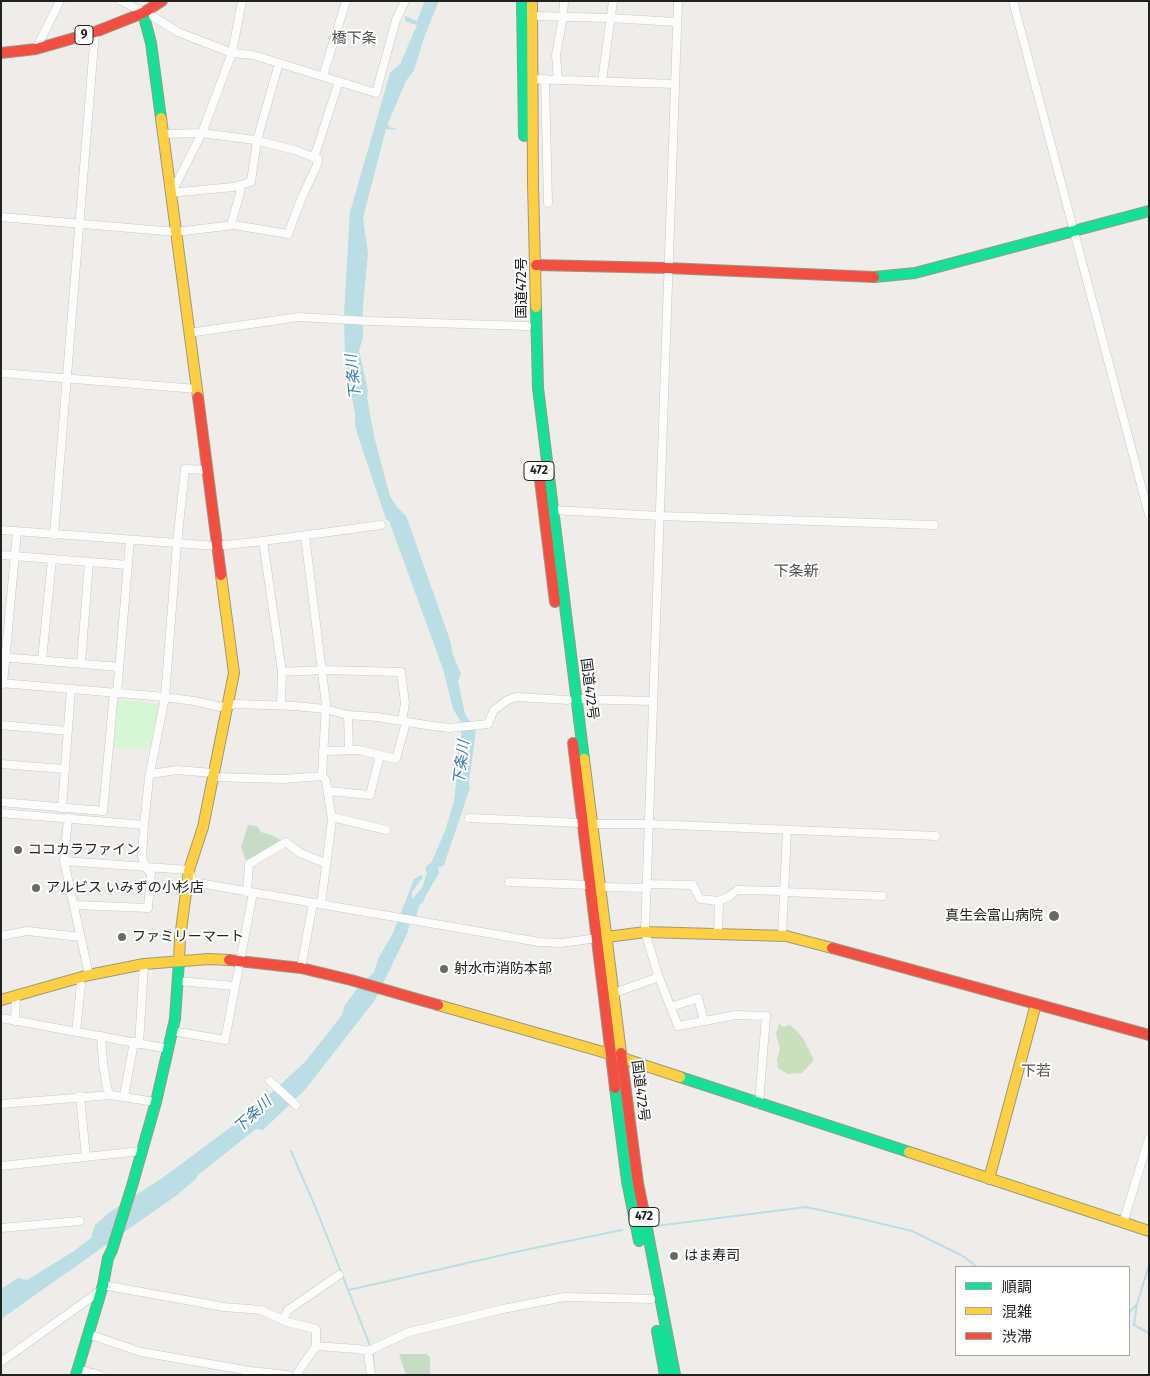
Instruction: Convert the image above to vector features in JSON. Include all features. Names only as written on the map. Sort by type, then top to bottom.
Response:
[{"type":"main road","name":"9","points":[[1,53],[36,49],[95,32],[143,12],[162,1]]},
{"type":"main road","name":"国道472号","points":[[522,1],[527,326],[530,387],[543,510],[572,700]]},
{"type":"main road","name":"国道472号","points":[[532,1],[538,388],[587,823],[590,885],[614,992],[638,1183],[675,1375]]},
{"type":"main road","points":[[77,1372],[102,1288],[108,1258],[131,1190],[169,1049],[178,981],[181,923],[189,870],[202,827],[234,673],[151,43],[143,12]]},
{"type":"main road","points":[[536,265],[896,276],[915,273],[1149,211]]},
{"type":"main road","name":"国道472号","points":[[587,823],[600,887],[601,937],[610,1054],[627,1181],[665,1375]]},
{"type":"main road","points":[[601,937],[645,932],[782,936],[1149,1035]]},
{"type":"main road","points":[[1,1000],[84,976],[144,964],[209,959],[240,960],[301,968],[351,980],[610,1054],[1149,1231]]},
{"type":"main road","points":[[990,1179],[1036,1004]]},
{"type":"street","points":[[36,49],[60,1]]},
{"type":"street","points":[[171,192],[202,133],[232,52],[242,1]]},
{"type":"street","points":[[125,2],[178,32],[232,52],[253,55],[376,93],[396,20],[405,1]]},
{"type":"street","points":[[558,80],[556,55],[564,1]]},
{"type":"street","points":[[602,81],[613,1]]},
{"type":"street","points":[[678,1],[645,932],[659,977],[678,1026],[736,1015],[766,1016],[760,1104]]},
{"type":"street","points":[[1013,1],[1149,515]]},
{"type":"street","points":[[323,76],[345,2]]},
{"type":"street","points":[[533,16],[676,22]]},
{"type":"street","points":[[54,535],[95,32]]},
{"type":"street","points":[[171,192],[240,186],[251,182],[257,140],[279,63]]},
{"type":"street","points":[[533,79],[674,84]]},
{"type":"street","points":[[546,79],[548,203]]},
{"type":"street","points":[[314,158],[339,81]]},
{"type":"street","points":[[1,217],[176,232],[231,225],[288,234],[318,159],[295,150],[257,140],[202,133],[162,134]]},
{"type":"street","points":[[231,225],[240,193],[240,186]]},
{"type":"street","points":[[189,333],[299,317],[527,326]]},
{"type":"street","points":[[1,373],[197,389]]},
{"type":"street","points":[[75,905],[148,908],[151,873],[145,867],[142,857],[144,825],[150,774],[165,697],[177,543],[185,469],[207,470]]},
{"type":"street","points":[[553,510],[660,516],[934,525]]},
{"type":"street","points":[[1,530],[217,546],[380,525]]},
{"type":"street","points":[[17,532],[3,657],[2,683],[165,697],[220,707],[236,704],[281,705],[325,709],[449,728],[488,724],[494,710],[516,697],[652,701]]},
{"type":"street","points":[[301,968],[317,903],[332,818],[326,780],[322,776],[325,709],[323,670],[305,536]]},
{"type":"street","points":[[1,802],[103,811],[119,667],[130,540]]},
{"type":"street","points":[[263,541],[282,672],[281,705]]},
{"type":"street","points":[[1,555],[128,565]]},
{"type":"street","points":[[42,660],[52,559]]},
{"type":"street","points":[[81,664],[89,562]]},
{"type":"street","points":[[3,657],[119,667]]},
{"type":"street","points":[[282,672],[323,670],[401,672],[405,703],[404,722],[396,759],[359,750],[323,751]]},
{"type":"street","points":[[62,808],[71,689]]},
{"type":"street","points":[[348,714],[348,750]]},
{"type":"street","points":[[1,725],[68,731]]},
{"type":"street","points":[[328,791],[370,795],[380,755]]},
{"type":"street","points":[[1,764],[64,769]]},
{"type":"street","points":[[150,774],[177,770],[213,775],[283,779],[322,776]]},
{"type":"street","points":[[1,813],[144,825]]},
{"type":"street","points":[[68,818],[64,861],[75,905],[84,976],[81,985],[76,1032]]},
{"type":"street","points":[[332,818],[386,830]]},
{"type":"street","points":[[469,818],[936,836]]},
{"type":"street","points":[[782,936],[787,830]]},
{"type":"street","points":[[172,1031],[225,1040],[250,893],[250,864],[286,842],[300,853],[325,863]]},
{"type":"street","points":[[64,861],[189,870],[193,882],[539,942],[561,943],[601,937]]},
{"type":"street","points":[[510,882],[590,885]]},
{"type":"street","points":[[600,887],[693,886],[700,899],[720,901],[737,890],[882,896]]},
{"type":"street","points":[[718,933],[720,901]]},
{"type":"street","points":[[1,936],[27,931],[80,937]]},
{"type":"street","points":[[124,1096],[136,1043],[144,964]]},
{"type":"street","points":[[614,992],[659,977]]},
{"type":"street","points":[[178,981],[235,986]]},
{"type":"street","points":[[15,1021],[16,996]]},
{"type":"street","points":[[670,1007],[698,998],[704,1021]]},
{"type":"street","points":[[1,1018],[169,1049]]},
{"type":"street","points":[[101,1036],[103,1063],[110,1095]]},
{"type":"street","points":[[271,1082],[296,1105]]},
{"type":"street","points":[[1,1104],[110,1095],[156,1102]]},
{"type":"street","points":[[80,1096],[86,1157]]},
{"type":"street","points":[[1123,1223],[1149,1138]]},
{"type":"street","points":[[1,1166],[141,1151]]},
{"type":"street","points":[[1,1228],[80,1221]]},
{"type":"street","points":[[284,1320],[288,1310],[339,1275]]},
{"type":"street","points":[[1,1362],[102,1288],[224,1307],[261,1310],[284,1320],[316,1330],[316,1346],[296,1375]]},
{"type":"street","points":[[316,1346],[368,1351],[408,1332],[503,1309],[564,1297],[651,1298]]},
{"type":"street","points":[[88,1334],[141,1352],[288,1375]]},
{"type":"street","points":[[368,1351],[371,1375]]},
{"type":"street","points":[[77,1372],[100,1375]]},
{"type":"green space","points":[[116,699],[160,704],[149,749],[113,747]]},
{"type":"green space","points":[[248,825],[257,826],[261,832],[272,835],[284,842],[247,864],[241,847]]},
{"type":"green space","points":[[779,1024],[784,1027],[790,1025],[797,1031],[814,1060],[802,1073],[788,1074],[778,1068],[777,1060],[780,1049],[776,1034]]},
{"type":"green space","points":[[399,1354],[426,1354],[430,1357],[430,1375],[406,1375]]},
{"type":"water","name":"下条川","points":[[425,1],[439,1],[425,35],[414,70],[406,81],[388,123],[389,127],[397,130],[386,129],[363,218],[368,253],[363,306],[363,338],[359,350],[368,391],[367,398],[375,440],[390,496],[406,516],[413,535],[461,674],[458,681],[465,714],[476,731],[469,782],[470,788],[444,865],[438,868],[439,873],[423,903],[420,904],[415,919],[409,923],[408,932],[375,1000],[304,1091],[263,1130],[256,1129],[198,1175],[196,1179],[177,1195],[1,1319],[1,1289],[18,1278],[27,1280],[74,1251],[91,1238],[95,1225],[110,1212],[165,1176],[247,1115],[305,1062],[342,1015],[345,1005],[356,990],[374,972],[378,959],[393,933],[414,879],[421,875],[423,877],[412,892],[412,899],[422,888],[427,865],[431,863],[445,831],[454,801],[457,774],[456,759],[461,736],[461,722],[453,709],[443,669],[389,521],[386,519],[359,439],[345,361],[344,313],[350,212],[390,73],[400,64],[417,25],[405,21],[405,16],[417,21]]},
{"type":"waterway","points":[[291,1151],[317,1211],[371,1348]]},
{"type":"waterway","points":[[656,1226],[806,1207],[912,1231],[963,1256],[976,1266]]},
{"type":"waterway","points":[[349,1290],[622,1230]]},
{"type":"waterway","points":[[1149,1265],[1137,1304],[1134,1325],[1149,1333]]},
{"type":"waterway","points":[[1130,1312],[1137,1304]]},
{"type":"waterway","points":[[373,1352],[374,1372]]},
{"type":"traffic: fast","points":[[522,1],[524,136]]},
{"type":"traffic: fast","points":[[143,13],[151,43],[161,118]]},
{"type":"traffic: fast","points":[[874,277],[915,273],[1149,211]]},
{"type":"traffic: fast","points":[[536,307],[538,388],[584,759]]},
{"type":"traffic: fast","points":[[76,1375],[103,1285],[108,1258],[132,1186],[156,1102],[175,1019],[179,961]]},
{"type":"traffic: fast","points":[[680,1077],[909,1152]]},
{"type":"traffic: fast","points":[[615,1088],[627,1181],[639,1241]]},
{"type":"traffic: fast","points":[[643,1208],[675,1375]]},
{"type":"traffic: fast","points":[[657,1331],[665,1375]]},
{"type":"traffic: slow","points":[[532,1],[536,307]]},
{"type":"traffic: slow","points":[[161,118],[198,397]]},
{"type":"traffic: slow","points":[[179,961],[180,938],[189,870],[203,827],[234,673],[221,575]]},
{"type":"traffic: slow","points":[[584,759],[621,1053]]},
{"type":"traffic: slow","points":[[607,937],[645,932],[786,936],[832,948]]},
{"type":"traffic: slow","points":[[1,1000],[89,975],[144,964],[209,959],[229,960]]},
{"type":"traffic: slow","points":[[989,1179],[1036,1004]]},
{"type":"traffic: slow","points":[[438,1005],[610,1054],[680,1077]]},
{"type":"traffic: slow","points":[[909,1152],[1149,1231]]},
{"type":"traffic: jam","points":[[1,53],[36,49],[95,32],[143,13],[162,1]]},
{"type":"traffic: jam","points":[[536,265],[667,268],[874,277]]},
{"type":"traffic: jam","points":[[198,397],[221,575]]},
{"type":"traffic: jam","points":[[539,472],[555,602]]},
{"type":"traffic: jam","points":[[573,743],[615,1088]]},
{"type":"traffic: jam","points":[[832,948],[1149,1035]]},
{"type":"traffic: jam","points":[[229,960],[301,968],[438,1005]]},
{"type":"traffic: jam","points":[[621,1053],[643,1208]]},
{"type":"place","name":"ココカラファイン","points":[[18,850]]},
{"type":"place","name":"アルビス いみずの小杉店","points":[[36,888]]},
{"type":"place","name":"真生会富山病院","points":[[1054,916]]},
{"type":"place","name":"ファミリーマート","points":[[122,937]]},
{"type":"place","name":"射水市消防本部","points":[[444,969]]},
{"type":"place","name":"はま寿司","points":[[674,1256]]},
{"type":"district","name":"橋下条","points":[[354,39]]},
{"type":"district","name":"下条新","points":[[796,572]]},
{"type":"district","name":"下若","points":[[1036,1072]]}]
